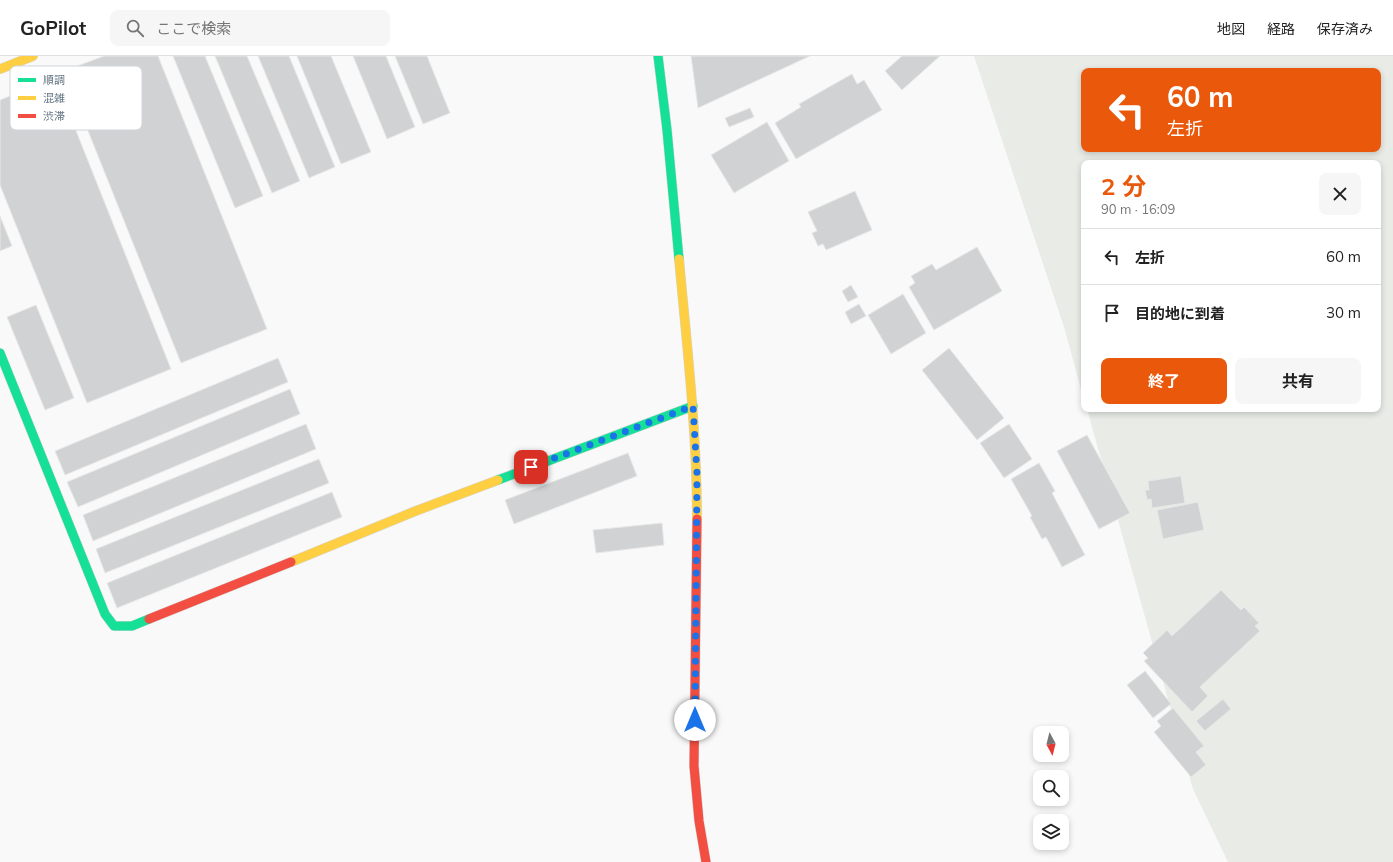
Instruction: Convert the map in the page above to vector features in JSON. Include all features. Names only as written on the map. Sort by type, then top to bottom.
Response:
[{"type":"street","points":[[0,69],[33,56]]},
{"type":"street","points":[[658,56],[667,130],[693,406],[697,474],[694,766],[706,862]]},
{"type":"street","points":[[0,353],[105,614],[114,626],[132,626],[413,512],[693,406]]},
{"type":"shaded area","points":[[974,56],[1393,56],[1393,862],[1228,862],[1193,789],[1088,412],[1381,412],[1381,160],[1081,160],[1081,389],[1064,327]]},
{"type":"building","points":[[104,56],[158,56],[267,329],[181,363],[88,130],[142,130],[142,66],[77,66]]},
{"type":"building","points":[[173,56],[205,56],[263,196],[235,208]]},
{"type":"building","points":[[215,56],[247,56],[300,181],[272,193]]},
{"type":"building","points":[[258,56],[289,56],[335,167],[309,178]]},
{"type":"building","points":[[297,56],[331,56],[371,152],[341,164]]},
{"type":"building","points":[[353,56],[386,56],[415,127],[387,139]]},
{"type":"building","points":[[395,56],[427,56],[450,113],[423,124]]},
{"type":"building","points":[[691,56],[810,56],[698,108]]},
{"type":"building","points":[[902,56],[940,56],[902,90],[885,71]]},
{"type":"building","points":[[852,74],[857,84],[864,80],[882,110],[796,159],[775,123],[801,107],[799,104]]},
{"type":"building","points":[[10,96],[10,130],[76,130],[171,369],[87,403],[0,185],[0,100]]},
{"type":"building","points":[[750,108],[754,117],[729,127],[725,118]]},
{"type":"building","points":[[767,122],[789,161],[734,193],[711,155]]},
{"type":"building","points":[[855,191],[872,230],[826,250],[823,244],[818,246],[812,233],[817,231],[808,212]]},
{"type":"building","points":[[0,216],[12,246],[0,251]]},
{"type":"building","points":[[977,247],[1002,291],[934,330],[909,287],[915,283],[911,276],[932,264],[936,270]]},
{"type":"building","points":[[851,285],[858,297],[848,302],[842,291]]},
{"type":"building","points":[[903,294],[926,333],[891,354],[868,315]]},
{"type":"building","points":[[859,304],[866,316],[851,324],[845,312]]},
{"type":"building","points":[[36,305],[74,398],[45,410],[7,317]]},
{"type":"building","points":[[949,348],[1004,418],[977,440],[922,370]]},
{"type":"building","points":[[278,358],[288,382],[65,475],[55,451]]},
{"type":"building","points":[[290,389],[300,414],[78,507],[67,482]]},
{"type":"building","points":[[306,424],[316,449],[93,541],[83,515]]},
{"type":"building","points":[[1009,424],[1032,459],[1004,478],[980,443]]},
{"type":"building","points":[[1087,435],[1130,513],[1099,529],[1057,451]]},
{"type":"building","points":[[628,453],[637,476],[514,524],[505,500]]},
{"type":"building","points":[[319,459],[329,483],[105,573],[96,549]]},
{"type":"building","points":[[1039,463],[1055,491],[1052,493],[1085,555],[1062,567],[1046,537],[1042,539],[1030,517],[1032,516],[1011,479]]},
{"type":"building","points":[[1181,476],[1185,503],[1152,508],[1151,499],[1147,500],[1145,490],[1149,490],[1148,481]]},
{"type":"building","points":[[332,492],[342,517],[117,608],[107,583]]},
{"type":"building","points":[[1198,502],[1204,530],[1163,539],[1157,510]]},
{"type":"building","points":[[662,523],[664,545],[596,553],[593,530]]},
{"type":"building","points":[[1221,590],[1241,610],[1244,607],[1259,623],[1255,626],[1260,631],[1200,687],[1208,696],[1192,712],[1144,661],[1148,658],[1143,653],[1167,630],[1172,636]]},
{"type":"building","points":[[1145,671],[1171,704],[1153,718],[1127,685]]},
{"type":"building","points":[[1223,699],[1231,709],[1205,731],[1196,721]]},
{"type":"building","points":[[1173,708],[1204,746],[1196,752],[1206,765],[1191,777],[1154,732],[1161,726],[1157,721]]},
{"type":"traffic: fast","points":[[658,56],[667,130],[679,259]]},
{"type":"traffic: fast","points":[[0,353],[105,614],[114,626],[132,626],[149,619]]},
{"type":"traffic: fast","points":[[498,480],[693,406]]},
{"type":"traffic: slow","points":[[0,69],[33,56]]},
{"type":"traffic: slow","points":[[679,259],[693,421],[697,486],[697,519]]},
{"type":"traffic: slow","points":[[291,562],[413,512],[498,480]]},
{"type":"traffic: jam","points":[[697,519],[694,766],[699,821],[706,862]]},
{"type":"traffic: jam","points":[[149,619],[291,562]]},
{"type":"route","points":[[531,467],[693,406],[697,474],[695,720]]}]
